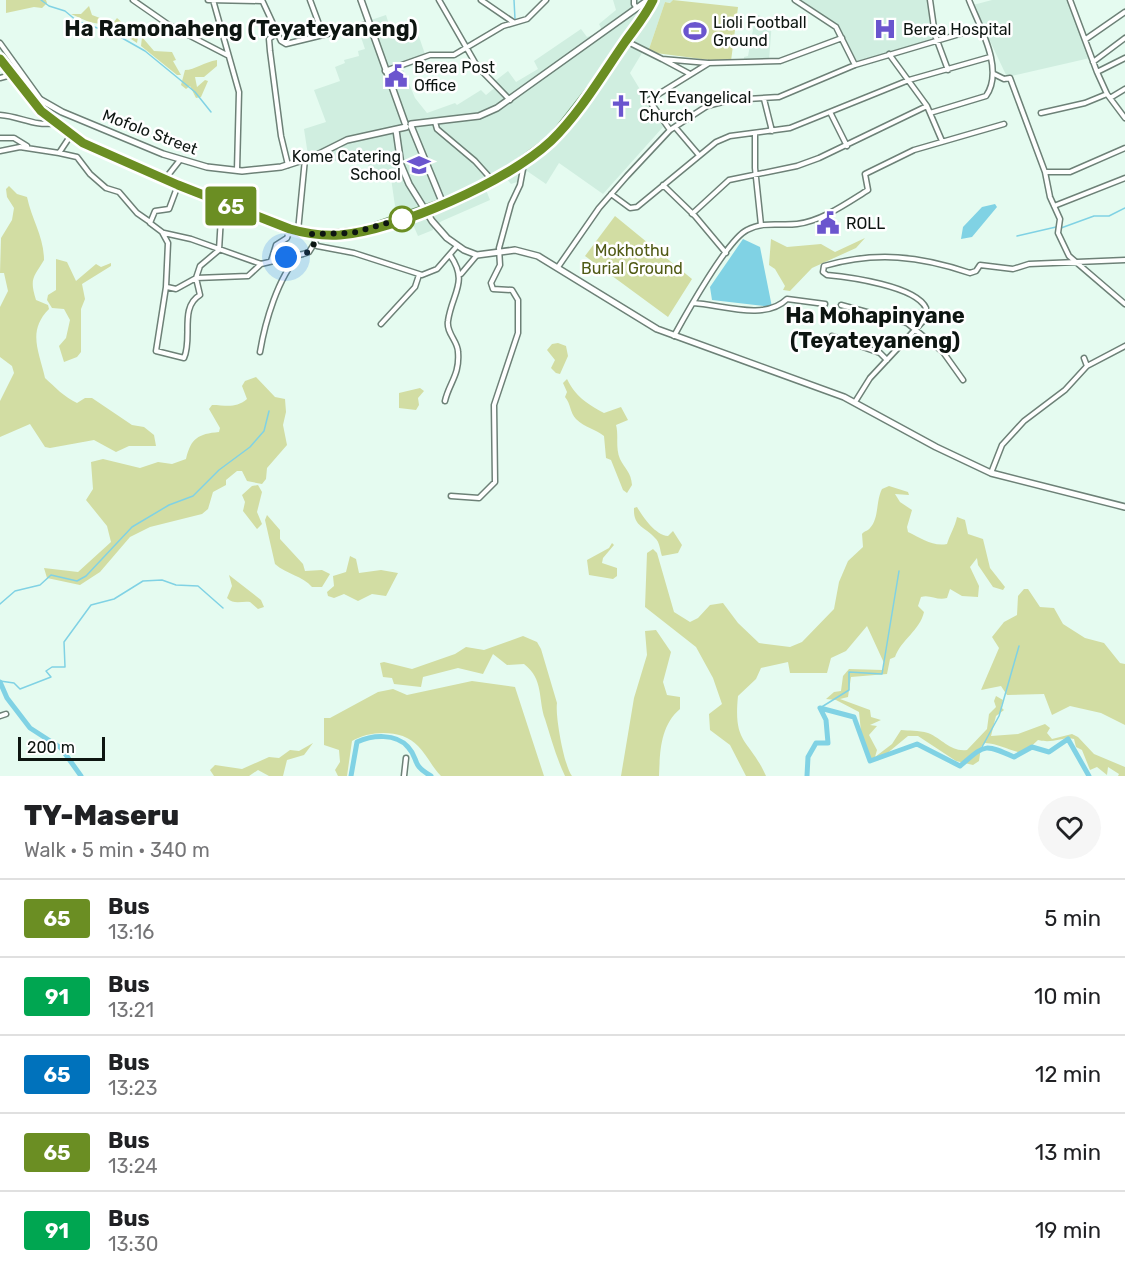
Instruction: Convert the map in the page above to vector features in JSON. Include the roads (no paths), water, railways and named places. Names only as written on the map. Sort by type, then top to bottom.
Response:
[{"type":"main road","points":[[361,0],[406,126],[443,204]]},
{"type":"main road","points":[[0,59],[38,101],[54,123],[101,152],[290,229],[312,234],[353,233],[443,204],[493,181],[521,164],[552,139],[626,42],[649,2]]},
{"type":"main road","name":"Mofolo Street","points":[[38,101],[180,160],[207,167],[251,172],[288,165],[337,144],[406,126],[479,116],[510,100],[635,3],[649,2]]},
{"type":"main road","points":[[406,126],[401,165],[409,184],[443,234],[458,246],[477,255],[500,251],[522,252],[541,257],[657,329],[737,356],[855,402],[908,433],[991,473],[1125,507]]},
{"type":"street","points":[[133,0],[169,25],[228,55]]},
{"type":"street","points":[[208,0],[262,0],[281,41],[289,44],[369,24]]},
{"type":"street","points":[[213,0],[239,92],[237,171]]},
{"type":"street","points":[[310,0],[323,35]]},
{"type":"street","points":[[439,0],[477,66],[510,100]]},
{"type":"street","points":[[481,0],[513,22]]},
{"type":"street","points":[[385,71],[430,55],[449,56],[513,22],[527,19],[546,0]]},
{"type":"street","points":[[795,0],[836,27],[855,65]]},
{"type":"street","points":[[930,0],[937,41],[948,70]]},
{"type":"street","points":[[930,113],[986,96],[992,87],[994,74],[990,57],[969,0]]},
{"type":"street","points":[[1070,0],[1108,96],[1125,118]]},
{"type":"street","points":[[1086,39],[1125,12]]},
{"type":"street","points":[[558,267],[611,194],[672,129],[708,106],[730,100],[779,97],[855,65],[980,28]]},
{"type":"street","points":[[277,33],[269,39],[281,136],[288,165]]},
{"type":"street","points":[[662,59],[709,63],[780,62],[842,38]]},
{"type":"street","points":[[1093,62],[1124,41]]},
{"type":"street","points":[[626,42],[690,74]]},
{"type":"street","points":[[0,43],[38,101]]},
{"type":"street","points":[[889,54],[927,106],[942,141]]},
{"type":"street","points":[[611,194],[633,208],[645,203],[699,154],[716,142],[730,136],[790,128],[831,114],[909,80],[990,57]]},
{"type":"street","points":[[1097,72],[1125,58]]},
{"type":"street","points":[[699,154],[672,129],[650,100],[709,63]]},
{"type":"street","points":[[0,78],[12,74]]},
{"type":"street","points":[[994,74],[1004,80],[1010,78],[1044,172],[1053,206],[1060,219],[1058,233],[1073,261],[1125,304]]},
{"type":"street","points":[[1041,113],[1085,103],[1125,89]]},
{"type":"street","points":[[764,99],[772,131]]},
{"type":"street","points":[[692,214],[721,185],[735,179],[797,166],[847,146],[927,106]]},
{"type":"street","points":[[831,114],[847,146]]},
{"type":"street","points":[[0,115],[24,119],[42,126],[54,123]]},
{"type":"street","points":[[435,122],[437,129],[475,161],[493,181]]},
{"type":"street","points":[[674,336],[717,263],[744,231],[761,225],[797,224],[820,217],[868,190],[865,174],[880,165],[942,141],[1004,124]]},
{"type":"street","points":[[755,134],[761,225]]},
{"type":"street","points":[[59,153],[71,135]]},
{"type":"street","points":[[0,138],[14,138],[29,148]]},
{"type":"street","points":[[0,151],[20,147],[77,157],[90,174],[106,188],[119,192],[137,213],[163,233],[261,264],[309,252],[314,244],[312,234]]},
{"type":"street","points":[[1044,172],[1070,172],[1125,147]]},
{"type":"street","points":[[298,231],[305,159]]},
{"type":"street","points":[[165,180],[180,160]]},
{"type":"street","points":[[451,496],[479,498],[495,482],[494,405],[516,343],[519,316],[515,293],[491,287],[493,277],[500,265],[500,251],[511,204],[524,169],[521,164]]},
{"type":"street","points":[[1053,206],[1125,178]]},
{"type":"street","points":[[150,223],[154,211],[169,209],[178,185]]},
{"type":"street","points":[[663,185],[726,253]]},
{"type":"street","points":[[163,233],[168,243],[166,287],[156,351],[184,358],[189,336],[188,314],[191,303],[200,295],[196,278],[200,266],[219,250],[221,217],[226,204]]},
{"type":"street","points":[[271,262],[276,245],[287,238],[290,229]]},
{"type":"street","points":[[314,244],[354,253],[419,275],[437,269],[458,246]]},
{"type":"street","points":[[260,352],[272,304],[289,266],[300,255]]},
{"type":"street","points":[[450,255],[460,274]]},
{"type":"street","points":[[445,401],[455,380],[458,348],[447,325],[460,274],[477,255]]},
{"type":"street","points":[[855,402],[861,389],[916,330],[927,313],[925,304],[918,299],[866,280],[827,275],[823,268],[889,256],[921,258],[970,273],[976,272],[980,265],[1013,269],[1029,264],[1125,260]]},
{"type":"street","points":[[166,287],[176,289],[196,278],[248,276],[261,264]]},
{"type":"street","points":[[381,324],[415,287],[419,275]]},
{"type":"street","points":[[694,303],[763,311],[776,309],[787,299],[825,304]]},
{"type":"street","points":[[841,305],[896,318],[916,330],[943,352],[963,380]]},
{"type":"street","points":[[832,336],[880,353],[887,360]]},
{"type":"street","points":[[991,473],[1002,445],[1012,433],[1065,390],[1086,366],[1125,346]]},
{"type":"street","points":[[1084,358],[1086,366]]},
{"type":"street","points":[[0,716],[6,714]]},
{"type":"street","points":[[404,776],[406,758]]},
{"type":"water","points":[[995,204],[997,207],[972,237],[961,239],[963,227],[982,207]]},
{"type":"water","points":[[743,239],[760,247],[772,307],[712,300],[710,287]]},
{"type":"waterway","points":[[41,0],[49,6],[65,11],[77,21],[115,34],[145,51],[195,92],[211,112]]},
{"type":"waterway","points":[[514,0],[515,19]]},
{"type":"waterway","points":[[1061,228],[1094,216],[1109,216],[1125,208]]},
{"type":"waterway","points":[[1017,236],[1056,227]]},
{"type":"waterway","points":[[0,604],[15,591],[40,585],[51,575],[77,581],[86,576],[132,527],[169,505],[193,496],[219,470],[250,447],[264,431],[269,411]]},
{"type":"waterway","points":[[820,708],[849,690],[849,672],[882,674],[899,571]]},
{"type":"waterway","points":[[0,681],[14,683],[20,689],[51,677],[46,671],[52,667],[65,667],[64,642],[91,605],[114,599],[143,581],[162,580],[176,585],[198,586],[223,608]]},
{"type":"waterway","points":[[982,747],[999,716],[1019,646]]},
{"type":"waterway","points":[[0,682],[7,698],[30,728],[61,748],[81,776]]},
{"type":"waterway","points":[[807,776],[808,757],[816,743],[828,743],[826,720],[820,708],[854,717],[870,761],[917,744],[960,766],[985,748],[1014,757],[1032,747],[1049,752],[1068,739],[1089,776]]},
{"type":"waterway","points":[[351,776],[357,742],[384,737],[403,742],[412,751],[420,768],[431,776]]},
{"type":"place","name":"Berea Hospital","points":[[885,29]]},
{"type":"place","name":"Lioli Football Ground","points":[[695,31]]},
{"type":"place","name":"Berea Post Office","points":[[396,76]]},
{"type":"place","name":"T.Y. Evangelical Church","points":[[621,106]]},
{"type":"place","name":"Kome Catering School","points":[[419,165]]},
{"type":"place","name":"ROLL","points":[[828,223]]},
{"type":"district","name":"Ha Ramonaheng (Teyateyaneng)","points":[[241,28]]},
{"type":"district","name":"Ha Mohapinyane (Teyateyaneng)","points":[[875,328]]},
{"type":"park label","name":"Mokhothu Burial Ground","points":[[632,259]]}]
